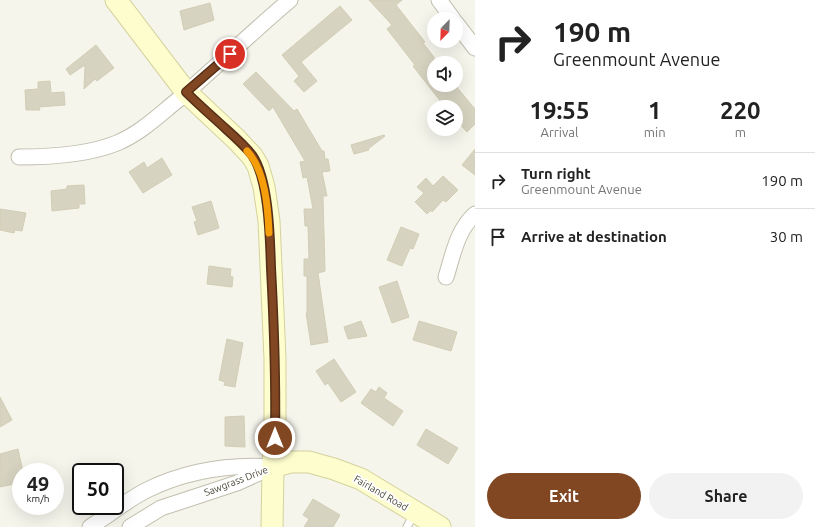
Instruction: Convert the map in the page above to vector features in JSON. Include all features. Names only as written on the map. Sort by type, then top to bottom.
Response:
[{"type":"main road","points":[[116,0],[186,92],[236,139],[252,156],[258,166],[264,187],[269,221],[275,359],[275,438],[272,527]]},
{"type":"main road","name":"Fairland Road","points":[[273,467],[291,462],[309,462],[334,469],[361,479],[411,520],[440,527]]},
{"type":"street","points":[[19,157],[44,157],[80,153],[117,143],[136,133],[186,92],[290,0]]},
{"type":"street","points":[[439,0],[448,12]]},
{"type":"street","points":[[463,32],[475,48]]},
{"type":"street","points":[[446,277],[459,236],[465,225],[475,214]]},
{"type":"street","name":"Sawgrass Drive","points":[[90,527],[147,490],[194,473],[224,467],[273,467]]},
{"type":"street","name":"Sawgrass Drive","points":[[130,527],[161,508],[247,478],[273,467]]},
{"type":"street","points":[[194,473],[200,495]]},
{"type":"building","points":[[369,0],[402,0],[396,5],[425,42],[423,43],[433,56],[427,56],[427,84],[413,66],[415,65],[387,29],[392,25]]},
{"type":"building","points":[[210,3],[214,20],[184,30],[180,11]]},
{"type":"building","points":[[340,6],[352,20],[301,62],[317,81],[304,92],[294,81],[299,76],[282,55]]},
{"type":"building","points":[[96,45],[114,68],[97,81],[95,79],[84,89],[85,65],[70,75],[66,69]]},
{"type":"building","points":[[256,72],[294,111],[297,109],[322,151],[324,151],[325,159],[328,159],[330,171],[322,172],[327,196],[323,196],[325,271],[318,273],[328,342],[311,345],[306,313],[307,276],[304,276],[304,259],[309,259],[308,226],[305,226],[304,209],[313,209],[307,177],[303,178],[300,162],[305,161],[273,107],[269,111],[243,84]]},
{"type":"building","points":[[50,81],[51,93],[64,92],[65,105],[39,107],[40,110],[26,110],[25,90],[38,89],[38,82]]},
{"type":"building","points":[[433,92],[461,92],[475,109],[475,124],[467,132],[463,128],[463,100],[440,100]]},
{"type":"building","points":[[384,135],[385,136],[368,149],[369,150],[354,154],[351,145]]},
{"type":"building","points":[[475,149],[475,175],[462,165]]},
{"type":"building","points":[[162,158],[172,175],[143,193],[129,172],[144,162],[147,168]]},
{"type":"building","points":[[443,176],[458,190],[446,202],[443,200],[432,212],[431,210],[427,214],[415,202],[424,193],[417,187],[426,178],[433,186]]},
{"type":"building","points":[[84,185],[85,204],[79,204],[79,208],[52,211],[51,191],[67,189],[67,186]]},
{"type":"building","points":[[211,201],[219,228],[198,235],[194,222],[197,221],[192,207]]},
{"type":"building","points":[[0,209],[26,213],[22,231],[15,230],[14,233],[0,230]]},
{"type":"building","points":[[401,227],[419,234],[413,249],[410,248],[402,266],[387,260]]},
{"type":"building","points":[[209,266],[231,269],[230,276],[233,277],[232,287],[207,284]]},
{"type":"building","points":[[397,281],[409,317],[392,323],[379,287]]},
{"type":"building","points":[[361,321],[367,336],[348,339],[344,327]]},
{"type":"building","points":[[419,321],[457,332],[451,351],[413,340]]},
{"type":"building","points":[[227,339],[243,343],[235,387],[224,385],[225,382],[219,380]]},
{"type":"building","points":[[334,359],[356,392],[341,402],[328,383],[325,385],[316,371]]},
{"type":"building","points":[[379,387],[387,393],[384,398],[403,411],[393,426],[361,403],[371,389],[376,392]]},
{"type":"building","points":[[0,397],[12,420],[0,427]]},
{"type":"building","points":[[244,416],[245,447],[225,446],[225,417]]},
{"type":"building","points":[[426,429],[458,448],[448,464],[417,445]]},
{"type":"building","points":[[18,449],[21,463],[12,463],[12,484],[0,487],[0,454]]},
{"type":"building","points":[[313,499],[340,515],[333,527],[304,527],[309,519],[303,515]]},
{"type":"slow traffic","points":[[247,151],[258,166],[264,187],[269,221],[269,233]]},
{"type":"route","points":[[230,54],[186,92],[252,156],[258,166],[264,187],[269,221],[272,275],[275,359],[275,438]]}]
